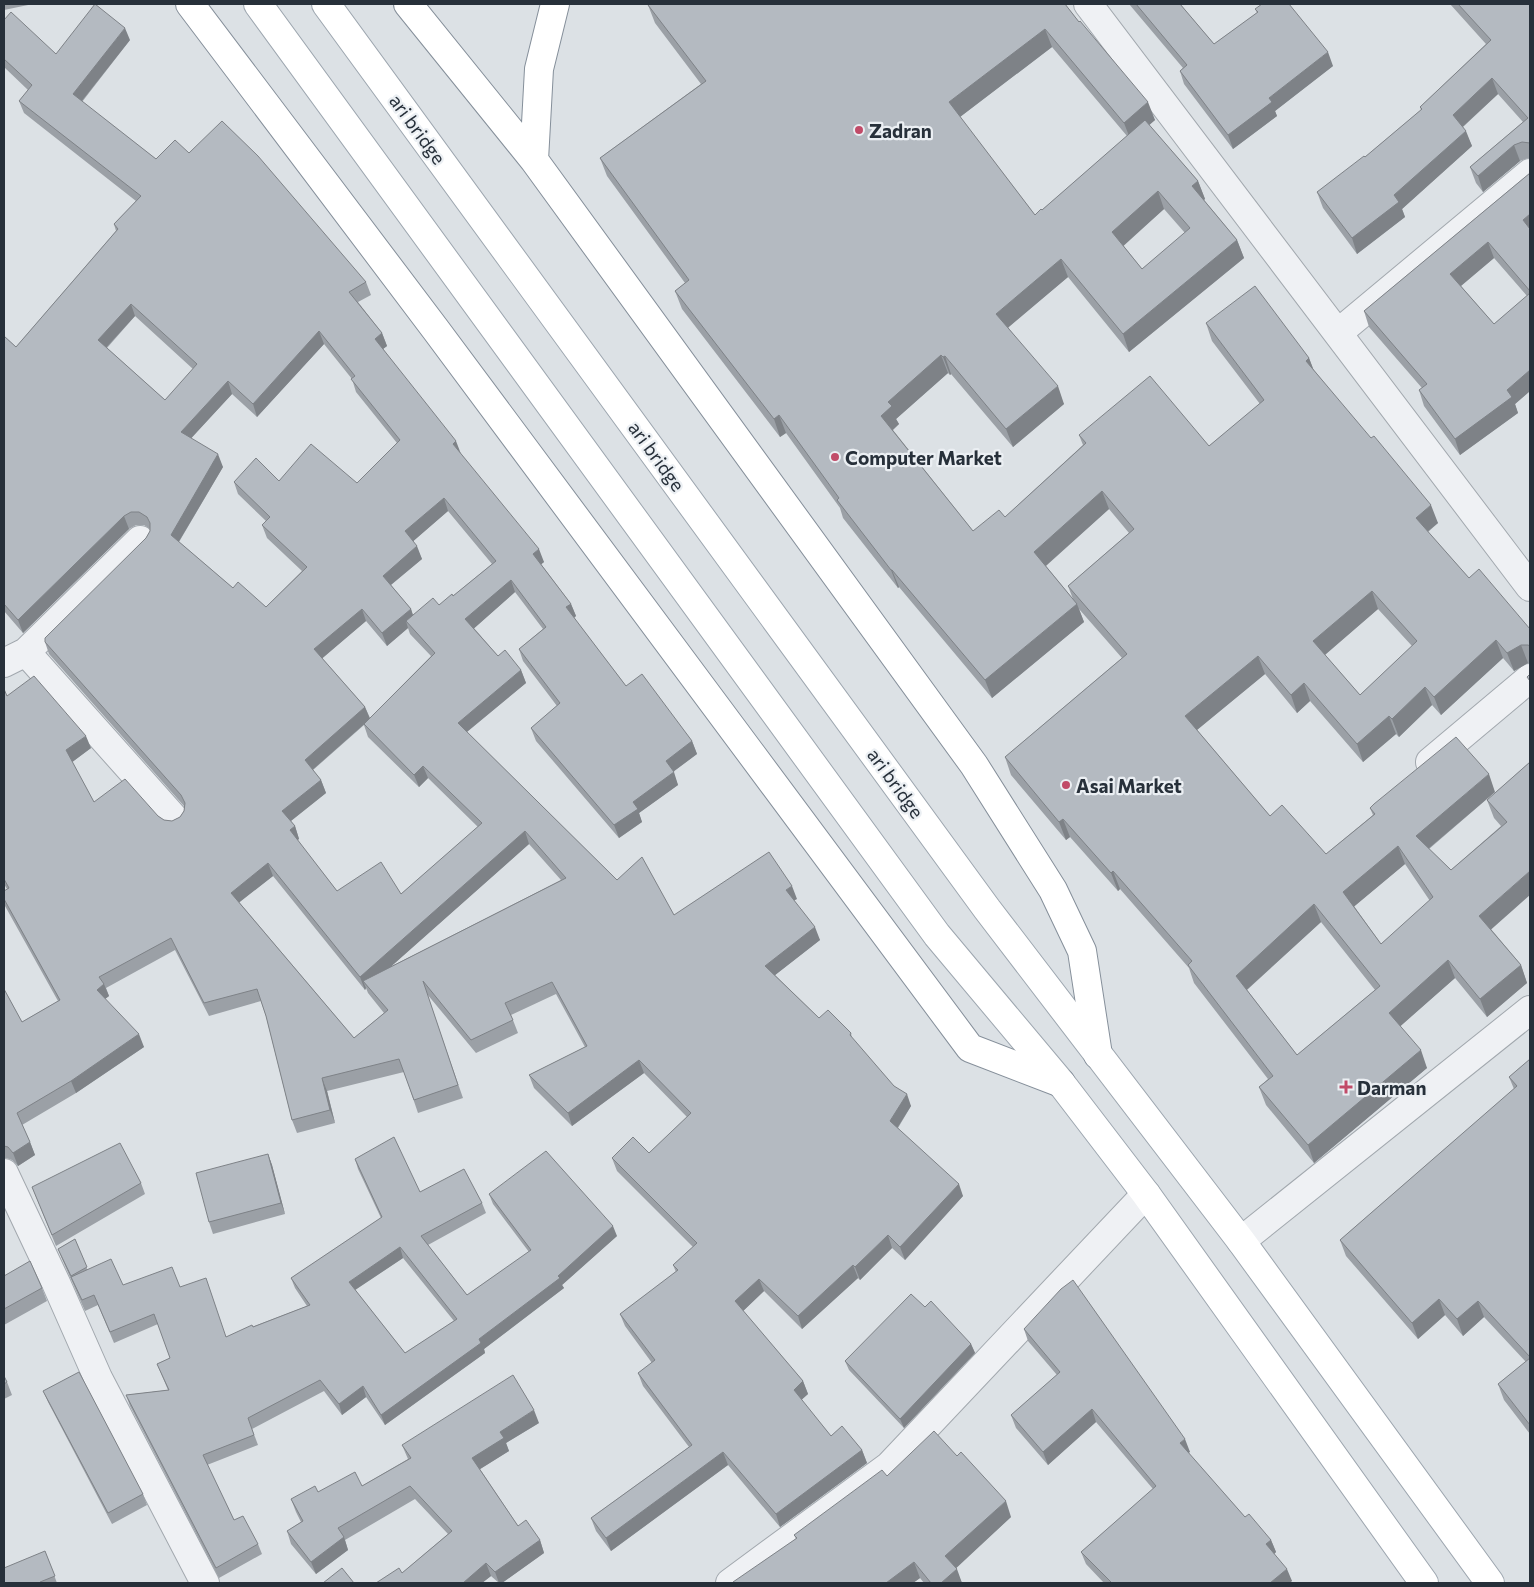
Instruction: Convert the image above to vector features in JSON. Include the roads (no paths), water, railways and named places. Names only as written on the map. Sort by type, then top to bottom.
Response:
[{"type":"main road","points":[[190,4],[436,330],[970,1048],[1061,1083]]},
{"type":"main road","points":[[258,4],[937,935],[1061,1083],[1146,1194],[1424,1583]]},
{"type":"main road","name":"ari bridge","points":[[326,4],[988,908],[1241,1241],[1490,1583]]},
{"type":"main road","points":[[408,4],[534,160],[974,765],[1054,890],[1082,951],[1098,1055]]},
{"type":"main road","points":[[534,160],[539,68],[555,4]]},
{"type":"street","points":[[1088,4],[1530,587]]},
{"type":"street","points":[[1338,333],[1530,173]]},
{"type":"street","points":[[140,540],[15,657],[174,818]]},
{"type":"street","points":[[1412,777],[1530,678]]},
{"type":"street","points":[[1241,1241],[1530,1010]]},
{"type":"street","points":[[4,1173],[56,1282],[98,1378],[205,1583]]},
{"type":"street","points":[[730,1583],[889,1466],[1146,1194]]},
{"type":"place","name":"Zadran","points":[[859,130]]},
{"type":"place","name":"Computer Market","points":[[835,457]]},
{"type":"place","name":"Asai Market","points":[[1066,785]]},
{"type":"place","name":"Darman","points":[[1346,1087]]}]
